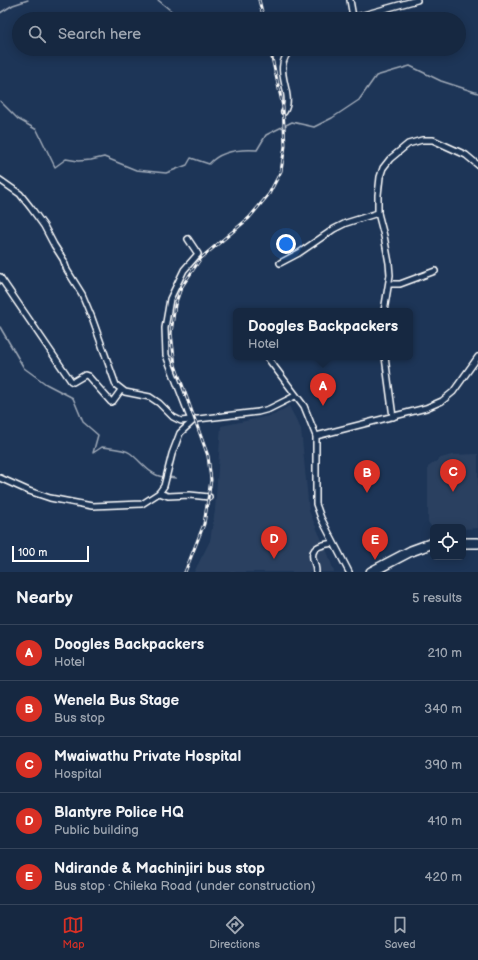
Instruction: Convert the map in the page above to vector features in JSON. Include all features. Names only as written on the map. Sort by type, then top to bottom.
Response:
[{"type":"highway","points":[[466,539],[478,539]]},
{"type":"highway","points":[[466,543],[478,543]]},
{"type":"highway","points":[[370,572],[411,551],[430,544]]},
{"type":"highway","points":[[382,572],[410,555],[430,549]]},
{"type":"street","points":[[350,0],[351,12]]},
{"type":"street","points":[[373,12],[417,0]]},
{"type":"street","points":[[284,56],[282,70],[287,95],[287,108],[284,112]]},
{"type":"street","points":[[384,308],[389,263],[378,213],[380,177],[383,168],[390,159],[408,144],[422,140],[434,140],[466,156],[478,165]]},
{"type":"street","points":[[0,180],[20,194],[44,226],[54,245],[64,259],[68,270],[82,294],[101,340],[112,377],[116,385],[121,390],[150,397],[159,403],[177,420],[181,421],[258,412],[269,409],[295,396]]},
{"type":"street","points":[[280,263],[299,253],[334,229],[346,223],[378,213]]},
{"type":"street","points":[[188,239],[198,254],[184,270],[170,299],[165,328],[166,355],[193,419]]},
{"type":"street","points":[[388,284],[400,284],[435,271]]},
{"type":"street","points":[[0,277],[71,381],[73,382],[85,375],[88,376],[111,402],[121,390]]},
{"type":"street","points":[[316,436],[426,408],[442,401],[453,392],[478,357]]},
{"type":"street","points":[[269,360],[304,406],[316,436],[316,504],[333,543],[349,572]]},
{"type":"street","points":[[385,360],[393,417]]},
{"type":"street","points":[[0,478],[43,496],[92,506],[142,504],[159,493],[164,486],[172,454],[180,433],[193,419]]},
{"type":"street","points":[[159,493],[168,496],[190,495],[209,497]]},
{"type":"street","points":[[316,572],[312,554],[314,550],[318,547],[333,543]]},
{"type":"shaded area","points":[[289,406],[301,429],[309,511],[328,554],[334,572],[194,572],[210,541],[215,510],[221,426],[274,415]]},
{"type":"shaded area","points":[[478,454],[478,528],[466,529],[466,524],[430,525],[428,522],[428,467],[441,458],[452,455]]},
{"type":"waterway","points":[[0,13],[13,5],[28,0]]},
{"type":"waterway","points":[[158,0],[173,12]]},
{"type":"waterway","points":[[0,101],[18,119],[37,130],[55,167],[66,159],[78,161],[104,157],[136,170],[166,173],[187,165],[191,158],[209,164],[219,156],[231,152],[257,150],[266,135],[292,122],[314,127],[332,118],[359,100],[376,76],[410,66],[441,81],[478,93]]},
{"type":"waterway","points":[[0,327],[24,368],[46,384],[73,398],[83,422],[98,435],[93,453],[102,447],[130,453],[154,474],[164,477]]},
{"type":"waterway","points":[[168,477],[176,478]]},
{"type":"railway","points":[[259,0],[262,12]]},
{"type":"railway","points":[[185,572],[204,524],[211,480],[208,456],[175,365],[171,333],[175,305],[181,288],[201,258],[249,218],[269,194],[281,171],[285,146],[283,107],[272,56]]},
{"type":"place","name":"Doogles Backpackers","points":[[323,406]]},
{"type":"place","name":"Mwaiwathu Private Hospital","points":[[453,492]]},
{"type":"place","name":"Wenela Bus Stage","points":[[367,493]]},
{"type":"place","name":"Blantyre Police HQ","points":[[274,559]]},
{"type":"place","name":"Ndirande & Machinjiri bus stop","points":[[375,560]]}]
